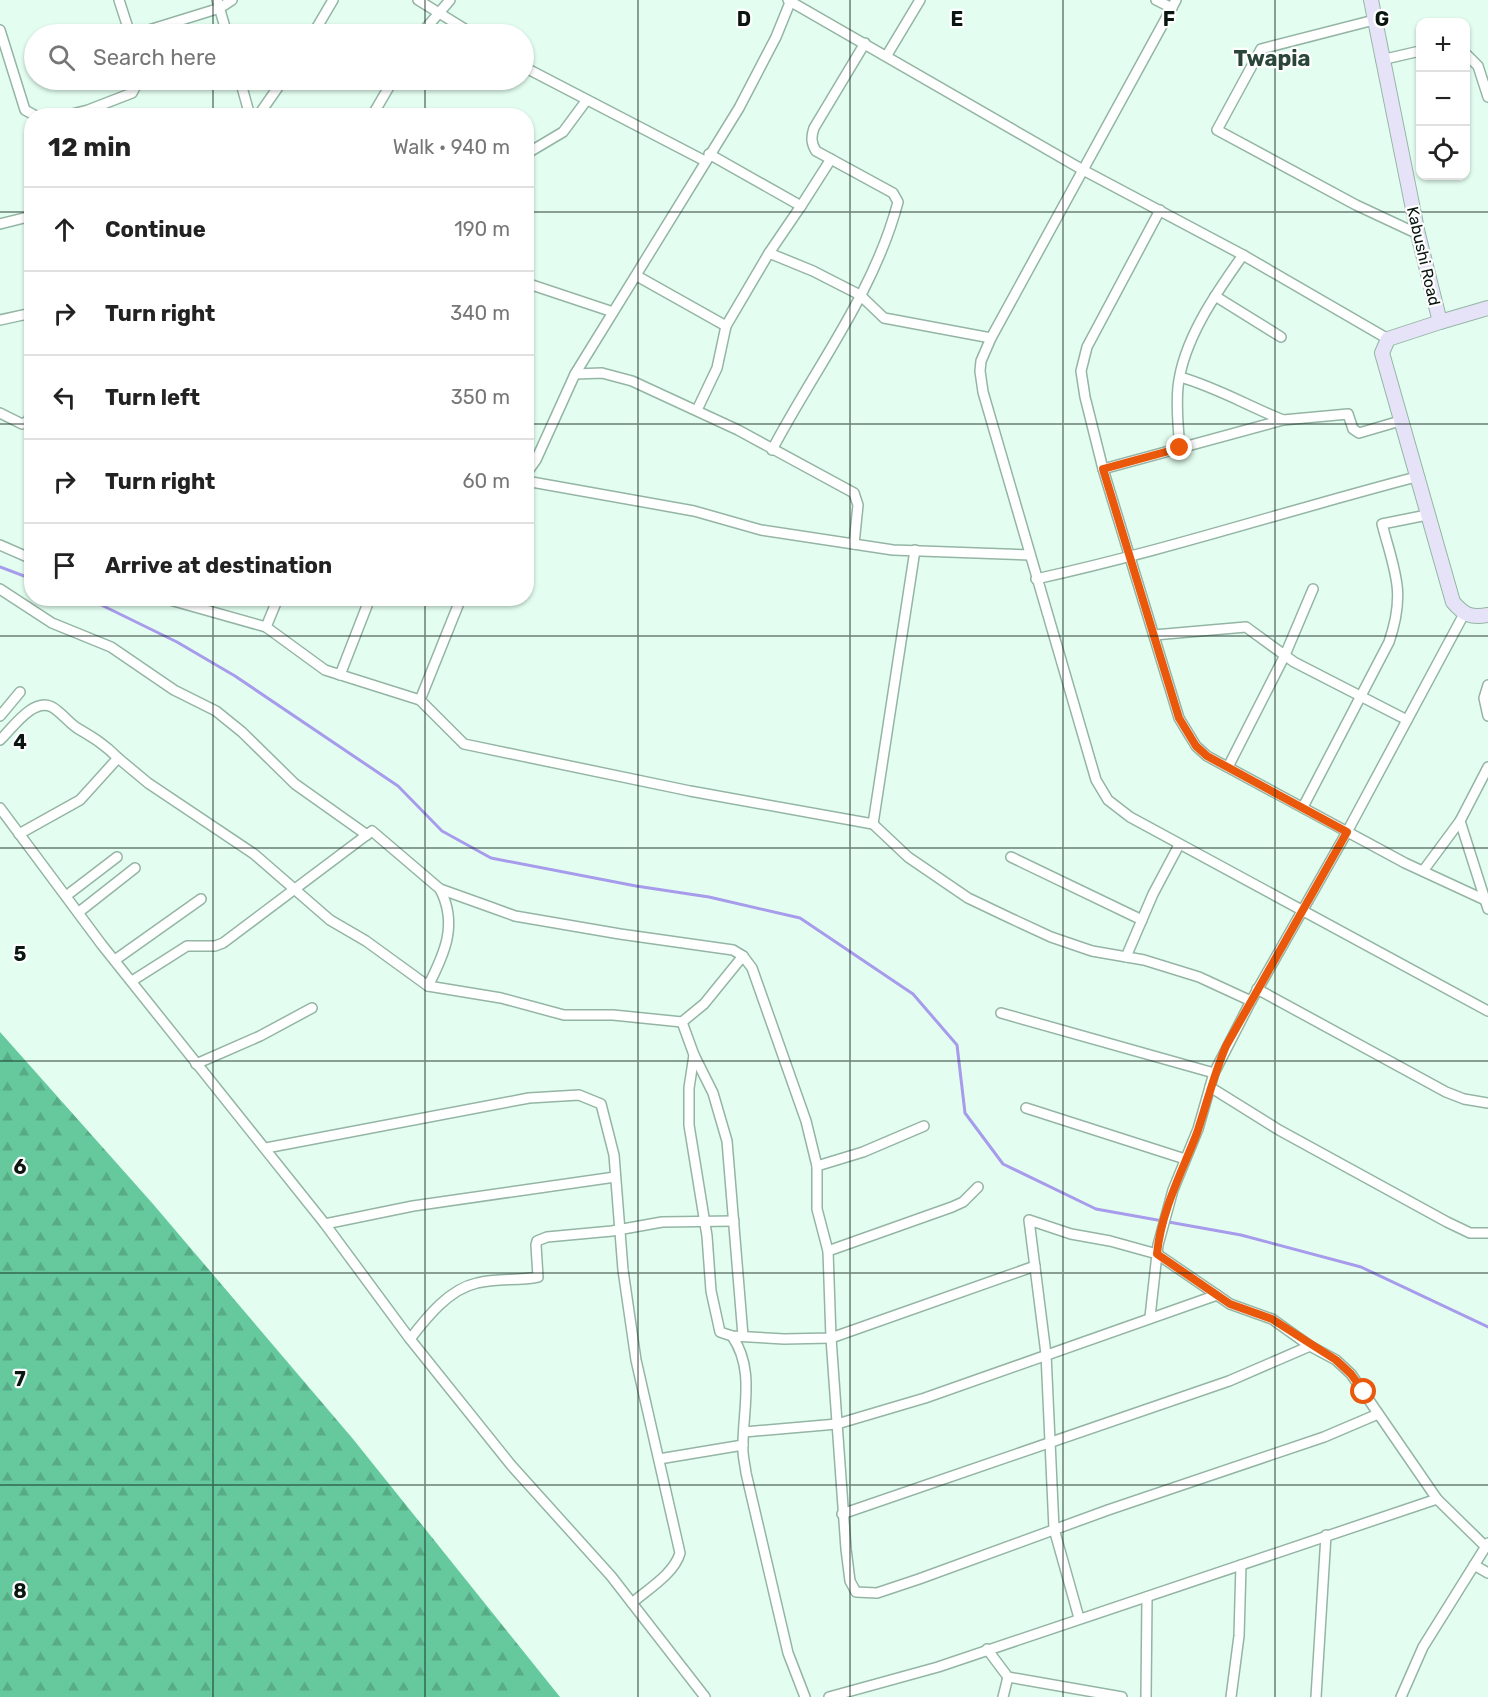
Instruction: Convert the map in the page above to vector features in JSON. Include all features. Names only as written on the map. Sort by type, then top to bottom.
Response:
[{"type":"main road","name":"Kabushi Road","points":[[1371,0],[1381,60],[1418,234],[1440,322],[1488,308]]},
{"type":"main road","points":[[1440,322],[1388,339],[1382,353],[1450,595],[1464,614],[1471,617],[1488,615]]},
{"type":"street","points":[[119,0],[127,24]]},
{"type":"street","points":[[163,24],[232,0]]},
{"type":"street","points":[[319,24],[333,0]]},
{"type":"street","points":[[418,0],[457,24]]},
{"type":"street","points":[[430,24],[450,0]]},
{"type":"street","points":[[534,463],[575,374],[738,108],[776,37],[790,0],[1083,170],[1243,255],[1388,339]]},
{"type":"street","points":[[886,55],[920,0]]},
{"type":"street","points":[[1156,0],[1174,4],[991,338],[981,361],[980,372],[983,392],[1036,579],[1096,780],[1108,800],[1179,845],[1302,909],[1488,1011]]},
{"type":"street","points":[[218,4],[224,24]]},
{"type":"street","points":[[1374,20],[1261,49],[1217,130],[1356,205],[1418,234]]},
{"type":"street","points":[[0,30],[24,108]]},
{"type":"street","points":[[772,450],[860,296],[891,231],[897,197],[816,151],[811,136],[831,96],[865,43]]},
{"type":"street","points":[[1381,60],[1416,52]]},
{"type":"street","points":[[1470,58],[1478,66],[1488,98]]},
{"type":"street","points":[[534,72],[586,101],[707,157],[801,206]]},
{"type":"street","points":[[90,108],[132,93],[134,90]]},
{"type":"street","points":[[243,90],[248,108]]},
{"type":"street","points":[[264,108],[276,90]]},
{"type":"street","points":[[377,108],[387,90]]},
{"type":"street","points":[[534,149],[563,132],[586,101]]},
{"type":"street","points":[[697,410],[717,368],[726,326],[831,159]]},
{"type":"street","points":[[1160,210],[1087,347],[1081,371],[1084,397],[1103,469],[1184,729],[1196,746],[1228,767],[1347,832],[1487,904]]},
{"type":"street","points":[[0,224],[24,218]]},
{"type":"street","points":[[770,253],[813,271],[860,296],[884,318],[991,338]]},
{"type":"street","points":[[1180,448],[1177,401],[1180,376],[1192,342],[1215,296],[1243,255]]},
{"type":"street","points":[[637,276],[726,326]]},
{"type":"street","points":[[534,286],[614,312]]},
{"type":"street","points":[[1215,296],[1281,337]]},
{"type":"street","points":[[0,320],[24,315]]},
{"type":"street","points":[[575,374],[614,375],[697,410],[854,493],[858,505],[854,544]]},
{"type":"street","points":[[1180,376],[1211,386],[1241,403],[1283,420]]},
{"type":"street","points":[[0,413],[22,424],[24,423]]},
{"type":"street","points":[[1103,469],[1283,420],[1348,414],[1353,429],[1359,433],[1400,421]]},
{"type":"street","points":[[1036,579],[1131,558],[1258,519],[1416,477]]},
{"type":"street","points":[[534,482],[694,511],[761,530],[854,544],[915,550],[1030,555]]},
{"type":"street","points":[[1303,807],[1389,642],[1398,616],[1400,590],[1382,524],[1426,515]]},
{"type":"street","points":[[0,545],[24,556]]},
{"type":"street","points":[[873,824],[915,550]]},
{"type":"street","points":[[0,589],[24,605]]},
{"type":"street","points":[[1228,767],[1285,655],[1313,589]]},
{"type":"street","points":[[26,606],[52,623],[111,647],[174,690],[216,711],[242,732],[294,784],[367,835]]},
{"type":"street","points":[[191,606],[266,627],[302,656],[340,675],[420,700],[464,744],[690,791],[873,824],[895,848],[968,898],[1051,937],[1092,951],[1162,965],[1199,976],[1251,1001]]},
{"type":"street","points":[[266,627],[275,606]]},
{"type":"street","points":[[340,675],[367,606]]},
{"type":"street","points":[[420,700],[458,606]]},
{"type":"street","points":[[1150,1317],[1157,1254],[1173,1190],[1214,1073],[1257,989],[1347,832],[1464,614]]},
{"type":"street","points":[[1154,634],[1241,626],[1257,634],[1285,655],[1407,720]]},
{"type":"street","points":[[1488,684],[1484,698],[1488,716]]},
{"type":"street","points":[[0,716],[20,692]]},
{"type":"street","points":[[0,740],[29,711],[39,705],[47,705],[76,728],[101,741],[148,783],[254,854],[330,920],[366,941],[428,986],[501,998],[564,1015],[614,1015],[682,1022],[704,1004],[743,956]]},
{"type":"street","points":[[18,834],[80,800],[118,758]]},
{"type":"street","points":[[1423,871],[1460,821],[1488,766]]},
{"type":"street","points":[[0,808],[114,960],[325,1224],[410,1339],[511,1465],[632,1603],[705,1697]]},
{"type":"street","points":[[1460,821],[1487,904]]},
{"type":"street","points":[[132,981],[187,946],[215,946],[223,943],[372,831],[440,889],[515,916],[660,941],[705,945],[733,950],[743,956],[752,968],[772,1017],[809,1131],[817,1166],[817,1209],[828,1251],[842,1514],[850,1581],[856,1592],[877,1593],[919,1579],[1054,1529],[1324,1437],[1378,1414]]},
{"type":"street","points":[[1126,957],[1179,845]]},
{"type":"street","points":[[66,896],[117,857]]},
{"type":"street","points":[[1011,857],[1142,920]]},
{"type":"street","points":[[79,912],[135,868]]},
{"type":"street","points":[[428,986],[438,966],[448,930],[450,909],[440,889]]},
{"type":"street","points":[[114,960],[201,899]]},
{"type":"street","points":[[1257,989],[1446,1092],[1464,1099],[1488,1103]]},
{"type":"street","points":[[196,1064],[260,1036],[312,1008]]},
{"type":"street","points":[[1001,1013],[1214,1073]]},
{"type":"street","points":[[682,1022],[694,1056],[713,1093],[728,1141],[743,1336]]},
{"type":"street","points":[[694,1056],[689,1088],[689,1125],[704,1220],[717,1327],[724,1335],[784,1339],[831,1338],[1035,1266]]},
{"type":"street","points":[[1210,1087],[1249,1113],[1447,1222],[1470,1233],[1488,1233]]},
{"type":"street","points":[[266,1148],[529,1098],[579,1095],[596,1100],[605,1113],[614,1155],[630,1325],[645,1406],[680,1553],[677,1562],[670,1570],[632,1603]]},
{"type":"street","points":[[1026,1108],[1185,1159]]},
{"type":"street","points":[[817,1166],[863,1152],[924,1126]]},
{"type":"street","points":[[325,1224],[413,1206],[615,1177]]},
{"type":"street","points":[[828,1251],[952,1207],[963,1202],[978,1187]]},
{"type":"street","points":[[410,1339],[424,1321],[464,1286],[480,1282],[538,1277],[536,1245],[540,1239],[704,1220],[734,1221]]},
{"type":"street","points":[[1078,1618],[1054,1529],[1046,1354],[1029,1220],[1157,1254],[1230,1304],[1272,1319],[1310,1346],[1336,1360],[1351,1374],[1437,1499],[1487,1544],[1423,1647],[1401,1697]]},
{"type":"street","points":[[744,1432],[837,1424],[925,1398],[1217,1295]]},
{"type":"street","points":[[732,1336],[740,1346],[745,1371],[742,1445],[752,1501],[786,1643],[805,1697]]},
{"type":"street","points":[[842,1514],[1229,1381],[1310,1346]]},
{"type":"street","points":[[659,1459],[742,1445]]},
{"type":"street","points":[[829,1697],[914,1674],[1437,1499]]},
{"type":"street","points":[[1316,1697],[1326,1535]]},
{"type":"street","points":[[1231,1697],[1239,1636],[1241,1565]]},
{"type":"street","points":[[1474,1565],[1488,1573]]},
{"type":"street","points":[[1146,1697],[1147,1597]]},
{"type":"street","points":[[987,1649],[1008,1677],[1091,1695],[1122,1697]]},
{"type":"street","points":[[1003,1697],[1008,1677]]},
{"type":"green space","points":[[0,1032],[153,1204],[353,1439],[560,1697],[0,1697]]},
{"type":"waterway","points":[[0,567],[24,576]]},
{"type":"waterway","points":[[103,606],[177,642],[235,676],[398,786],[442,831],[491,858],[636,886],[709,897],[800,918],[913,994],[957,1045],[965,1113],[1003,1164],[1096,1209],[1241,1235],[1361,1267],[1488,1327]]},
{"type":"district","name":"Twapia","points":[[1272,58]]},
{"type":"route","points":[[1180,448],[1103,469],[1179,718],[1196,746],[1207,756],[1347,832],[1226,1046],[1214,1073],[1198,1129],[1177,1177],[1157,1254],[1230,1304],[1272,1319],[1310,1346],[1336,1360],[1351,1374],[1364,1392]]}]
